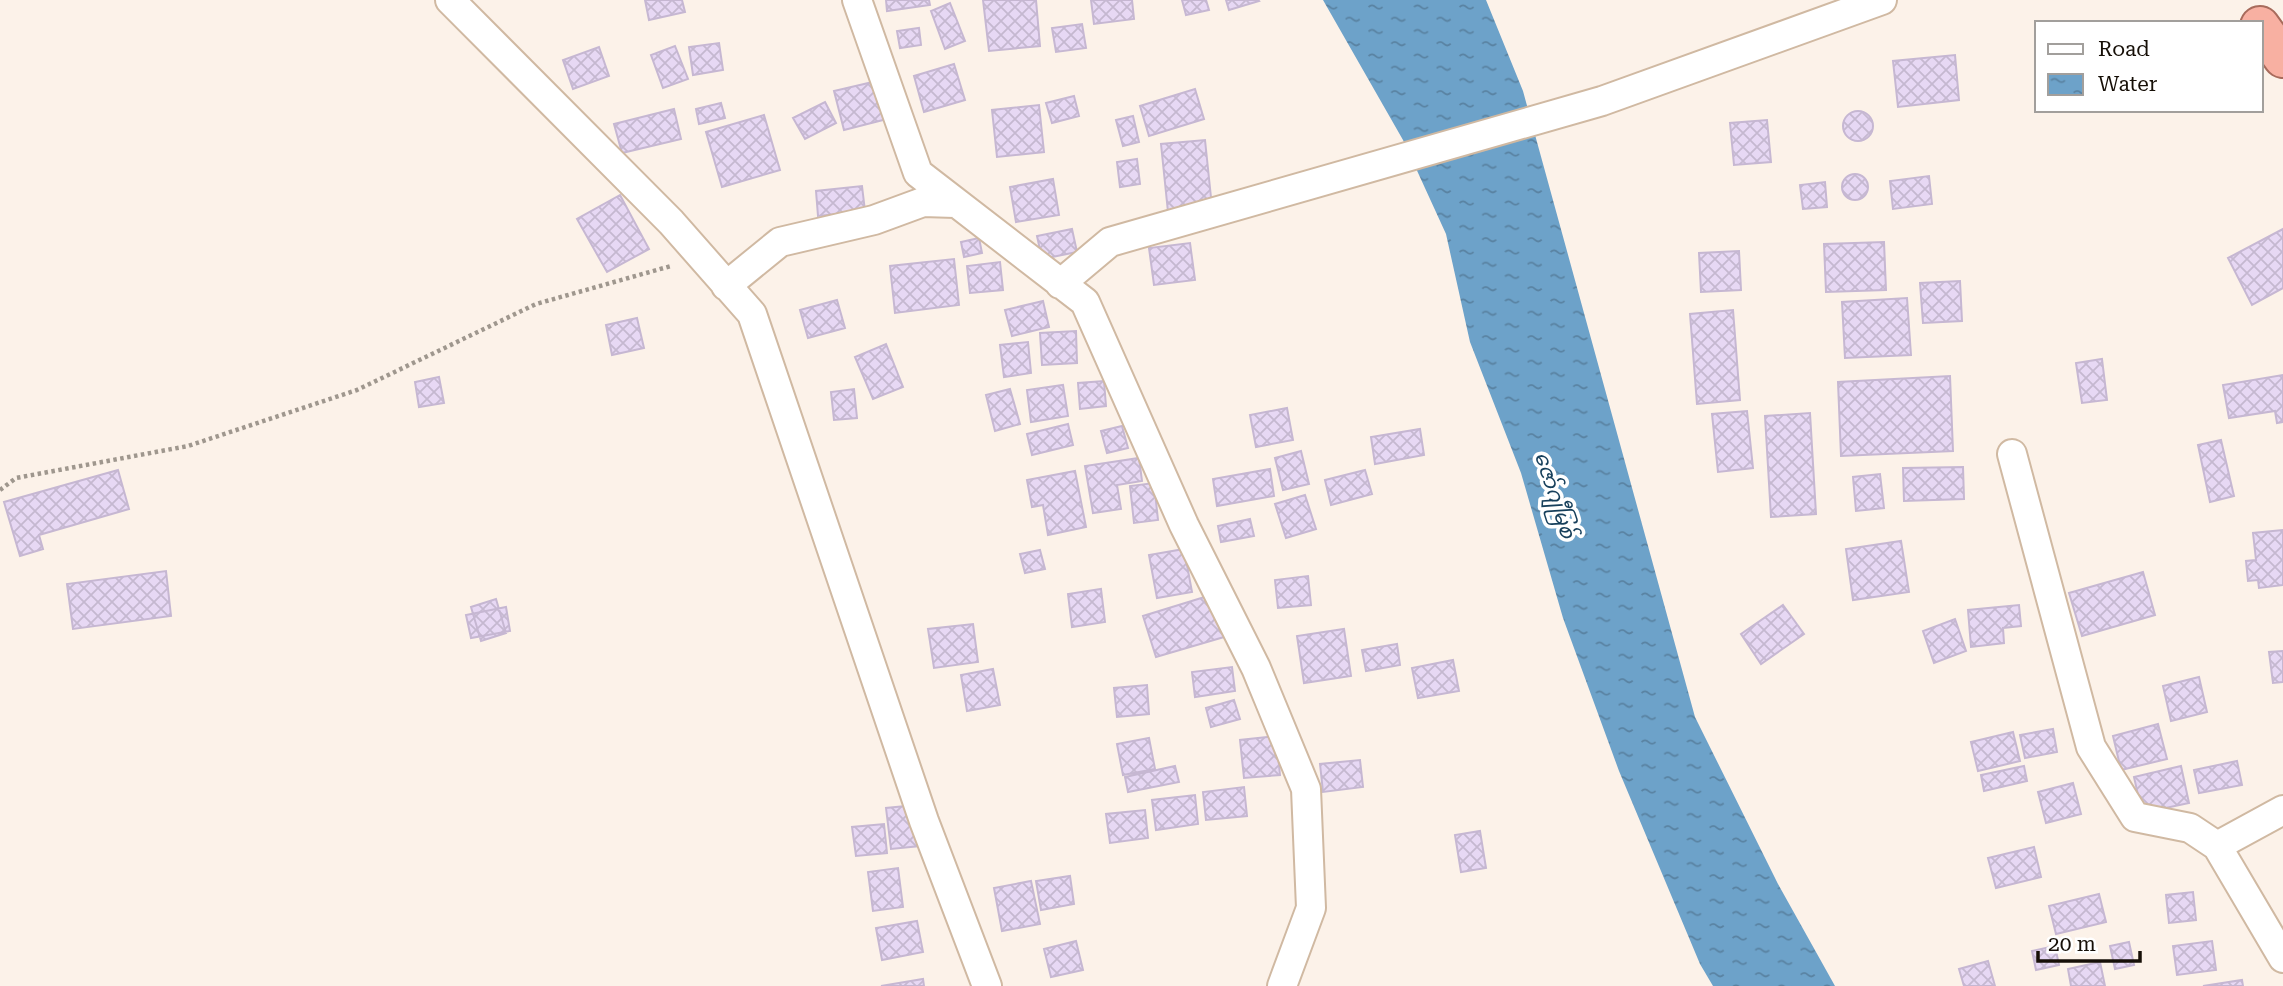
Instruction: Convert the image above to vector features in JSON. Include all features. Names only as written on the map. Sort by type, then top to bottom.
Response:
[{"type":"highway","points":[[2241,0],[2257,21]]},
{"type":"highway","points":[[2262,28],[2283,58]]},
{"type":"street","points":[[450,0],[559,106],[702,257],[752,314],[924,821],[987,986]]},
{"type":"street","points":[[857,0],[918,173],[1085,302],[1184,525],[1256,667],[1306,789],[1311,908],[1282,986]]},
{"type":"street","points":[[1060,284],[1110,242],[1602,101],[1882,0]]},
{"type":"street","points":[[726,286],[780,242],[874,220],[923,202],[956,203]]},
{"type":"street","points":[[2012,454],[2091,747],[2135,817],[2190,828],[2217,846],[2283,958]]},
{"type":"street","points":[[2217,846],[2283,810]]},
{"type":"path","points":[[0,490],[16,478],[188,446],[357,390],[536,304],[702,257]]},
{"type":"water","name":"ဇော်ဂျီမြစ်","points":[[1323,0],[1486,0],[1523,91],[1695,717],[1778,884],[1835,986],[1713,986],[1700,964],[1619,771],[1563,618],[1521,473],[1470,342],[1446,234],[1403,140]]},
{"type":"building","points":[[645,0],[682,0],[685,12],[649,20]]},
{"type":"building","points":[[886,0],[929,0],[930,5],[887,11]]},
{"type":"building","points":[[983,0],[1036,0],[1040,46],[989,51]]},
{"type":"building","points":[[1091,0],[1132,0],[1134,19],[1094,24]]},
{"type":"building","points":[[1182,0],[1206,0],[1209,10],[1186,15]]},
{"type":"building","points":[[1226,0],[1258,0],[1259,1],[1229,10]]},
{"type":"building","points":[[950,3],[965,41],[945,49],[931,11]]},
{"type":"building","points":[[1082,24],[1086,48],[1056,52],[1052,28]]},
{"type":"building","points":[[919,28],[921,45],[900,48],[897,31]]},
{"type":"building","points":[[719,43],[723,70],[693,75],[689,47]]},
{"type":"building","points":[[675,46],[688,79],[663,88],[651,55]]},
{"type":"building","points":[[599,47],[609,76],[573,89],[563,60]]},
{"type":"building","points":[[1955,55],[1959,100],[1898,107],[1893,61]]},
{"type":"building","points":[[954,64],[965,100],[924,112],[914,76]]},
{"type":"building","points":[[877,81],[887,119],[844,130],[834,91]]},
{"type":"building","points":[[1195,89],[1204,119],[1149,136],[1140,106]]},
{"type":"building","points":[[1074,96],[1079,116],[1052,123],[1046,103]]},
{"type":"building","points":[[825,102],[836,123],[805,139],[793,118]]},
{"type":"building","points":[[721,103],[725,118],[699,124],[696,109]]},
{"type":"building","points":[[1039,105],[1044,152],[997,157],[992,110]]},
{"type":"building","points":[[674,109],[681,139],[622,153],[614,124]]},
{"type":"building","points":[[1858,111],[1864,112],[1872,120],[1872,132],[1864,140],[1858,141],[1852,140],[1844,132],[1843,126],[1844,120],[1852,112]]},
{"type":"building","points":[[764,115],[780,170],[722,187],[706,132]]},
{"type":"building","points":[[1133,116],[1139,142],[1123,146],[1116,120]]},
{"type":"building","points":[[1767,120],[1771,162],[1734,165],[1730,123]]},
{"type":"building","points":[[1205,140],[1212,207],[1168,212],[1161,144]]},
{"type":"building","points":[[1137,159],[1140,184],[1120,187],[1117,162]]},
{"type":"building","points":[[1855,174],[1864,178],[1868,187],[1864,196],[1855,200],[1846,196],[1842,187],[1846,178]]},
{"type":"building","points":[[1929,176],[1932,204],[1893,209],[1890,181]]},
{"type":"building","points":[[1053,179],[1059,215],[1016,222],[1010,187]]},
{"type":"building","points":[[1825,182],[1827,207],[1803,209],[1800,185]]},
{"type":"building","points":[[862,186],[865,211],[818,216],[816,191]]},
{"type":"building","points":[[620,195],[649,249],[607,272],[577,219]]},
{"type":"building","points":[[1072,229],[1077,252],[1042,259],[1037,236]]},
{"type":"building","points":[[2283,229],[2283,288],[2252,305],[2228,258]]},
{"type":"building","points":[[979,238],[982,253],[964,257],[961,242]]},
{"type":"building","points":[[1884,242],[1886,290],[1826,292],[1824,244]]},
{"type":"building","points":[[1190,243],[1195,280],[1154,285],[1149,248]]},
{"type":"building","points":[[1739,251],[1741,290],[1701,292],[1699,253]]},
{"type":"building","points":[[954,259],[959,305],[895,313],[890,266]]},
{"type":"building","points":[[1000,262],[1003,290],[970,293],[967,266]]},
{"type":"building","points":[[1960,281],[1962,321],[1923,323],[1920,283]]},
{"type":"building","points":[[1907,298],[1911,355],[1845,358],[1842,302]]},
{"type":"building","points":[[837,300],[845,328],[808,338],[800,310]]},
{"type":"building","points":[[1043,301],[1049,327],[1012,336],[1005,310]]},
{"type":"building","points":[[1733,310],[1740,400],[1697,404],[1690,314]]},
{"type":"building","points":[[637,318],[644,348],[612,355],[606,325]]},
{"type":"building","points":[[1076,331],[1077,363],[1042,365],[1040,333]]},
{"type":"building","points":[[1028,342],[1031,373],[1004,377],[1000,345]]},
{"type":"building","points":[[886,344],[903,387],[873,399],[855,357]]},
{"type":"building","points":[[2102,359],[2107,400],[2082,403],[2076,363]]},
{"type":"building","points":[[2283,375],[2283,422],[2277,423],[2275,411],[2229,418],[2223,385]]},
{"type":"building","points":[[1950,376],[1953,451],[1841,456],[1838,382]]},
{"type":"building","points":[[439,377],[444,403],[419,407],[415,382]]},
{"type":"building","points":[[1104,381],[1106,406],[1080,409],[1078,383]]},
{"type":"building","points":[[1063,385],[1068,416],[1031,422],[1027,390]]},
{"type":"building","points":[[854,389],[857,418],[834,420],[831,392]]},
{"type":"building","points":[[1010,389],[1020,424],[995,431],[986,395]]},
{"type":"building","points":[[1287,408],[1293,440],[1256,447],[1250,415]]},
{"type":"building","points":[[1747,411],[1753,468],[1718,472],[1712,414]]},
{"type":"building","points":[[1810,413],[1816,514],[1771,517],[1765,416]]},
{"type":"building","points":[[1068,424],[1073,445],[1032,455],[1027,434]]},
{"type":"building","points":[[1122,426],[1128,448],[1107,453],[1101,431]]},
{"type":"building","points":[[1420,429],[1424,455],[1375,464],[1371,437]]},
{"type":"building","points":[[2221,440],[2234,496],[2210,502],[2198,445]]},
{"type":"building","points":[[1301,451],[1309,484],[1283,490],[1275,458]]},
{"type":"building","points":[[1139,458],[1142,481],[1117,485],[1121,509],[1093,513],[1085,466]]},
{"type":"building","points":[[1963,467],[1964,499],[1904,501],[1903,468]]},
{"type":"building","points":[[1270,469],[1274,496],[1217,506],[1213,479]]},
{"type":"building","points":[[118,470],[129,509],[39,535],[43,549],[20,556],[4,502]]},
{"type":"building","points":[[1365,470],[1372,494],[1331,505],[1325,480]]},
{"type":"building","points":[[1075,471],[1086,527],[1048,535],[1043,505],[1032,507],[1027,480]]},
{"type":"building","points":[[1880,474],[1884,508],[1856,511],[1853,477]]},
{"type":"building","points":[[1154,483],[1158,520],[1134,523],[1130,486]]},
{"type":"building","points":[[1305,495],[1316,529],[1286,538],[1275,504]]},
{"type":"building","points":[[1250,519],[1254,536],[1221,542],[1218,526]]},
{"type":"building","points":[[2283,530],[2283,585],[2259,588],[2258,580],[2248,581],[2246,561],[2256,560],[2253,533]]},
{"type":"building","points":[[1901,541],[1909,592],[1853,600],[1846,549]]},
{"type":"building","points":[[1184,549],[1192,592],[1157,598],[1149,555]]},
{"type":"building","points":[[1040,550],[1045,569],[1025,573],[1020,554]]},
{"type":"building","points":[[166,571],[171,616],[73,629],[67,584]]},
{"type":"building","points":[[2143,572],[2155,615],[2082,636],[2069,593]]},
{"type":"building","points":[[1308,576],[1311,605],[1278,608],[1275,580]]},
{"type":"building","points":[[1101,589],[1105,622],[1072,627],[1068,594]]},
{"type":"building","points":[[1211,595],[1224,637],[1156,657],[1143,616]]},
{"type":"building","points":[[496,599],[506,633],[481,641],[471,607]]},
{"type":"building","points":[[1783,605],[1804,634],[1761,664],[1741,634]]},
{"type":"building","points":[[2019,605],[2021,626],[2003,628],[2004,643],[1971,647],[1968,610]]},
{"type":"building","points":[[506,607],[510,631],[471,638],[466,615]]},
{"type":"building","points":[[1955,619],[1966,651],[1934,663],[1923,631]]},
{"type":"building","points":[[973,624],[978,662],[934,668],[928,629]]},
{"type":"building","points":[[1344,629],[1351,676],[1304,683],[1297,636]]},
{"type":"building","points":[[1397,644],[1400,665],[1366,671],[1362,650]]},
{"type":"building","points":[[2283,651],[2283,682],[2273,683],[2269,652]]},
{"type":"building","points":[[1453,660],[1459,691],[1418,698],[1412,668]]},
{"type":"building","points":[[1232,667],[1235,691],[1195,697],[1192,672]]},
{"type":"building","points":[[993,669],[1000,705],[967,711],[961,675]]},
{"type":"building","points":[[2199,677],[2207,712],[2171,721],[2163,686]]},
{"type":"building","points":[[1147,685],[1149,714],[1117,717],[1114,688]]},
{"type":"building","points":[[1234,700],[1240,719],[1211,727],[1206,708]]},
{"type":"building","points":[[2158,724],[2167,759],[2121,770],[2113,736]]},
{"type":"building","points":[[2053,729],[2057,752],[2025,758],[2020,735]]},
{"type":"building","points":[[2013,732],[2020,761],[1978,771],[1971,742]]},
{"type":"building","points":[[1276,736],[1280,775],[1244,778],[1240,740]]},
{"type":"building","points":[[1149,738],[1155,769],[1123,775],[1117,744]]},
{"type":"building","points":[[1360,760],[1363,787],[1323,792],[1320,764]]},
{"type":"building","points":[[2237,761],[2242,785],[2199,793],[2194,770]]},
{"type":"building","points":[[1175,766],[1179,782],[1128,792],[1125,777]]},
{"type":"building","points":[[2024,766],[2027,781],[1984,791],[1981,775]]},
{"type":"building","points":[[2181,766],[2189,803],[2142,813],[2134,777]]},
{"type":"building","points":[[2073,783],[2081,814],[2046,823],[2038,792]]},
{"type":"building","points":[[1244,787],[1247,816],[1206,820],[1203,792]]},
{"type":"building","points":[[1195,795],[1198,824],[1156,830],[1152,800]]},
{"type":"building","points":[[916,805],[920,846],[891,849],[886,808]]},
{"type":"building","points":[[1145,810],[1148,838],[1110,843],[1106,814]]},
{"type":"building","points":[[884,824],[887,853],[856,856],[852,827]]},
{"type":"building","points":[[1480,831],[1486,868],[1461,872],[1455,835]]},
{"type":"building","points":[[2034,847],[2041,877],[1996,888],[1988,858]]},
{"type":"building","points":[[898,868],[903,907],[873,911],[868,872]]},
{"type":"building","points":[[1070,876],[1074,904],[1041,910],[1036,881]]},
{"type":"building","points":[[1031,881],[1040,924],[1002,931],[994,888]]},
{"type":"building","points":[[2193,892],[2196,920],[2169,923],[2166,895]]},
{"type":"building","points":[[2099,894],[2106,922],[2056,934],[2049,906]]},
{"type":"building","points":[[917,921],[923,952],[882,960],[876,928]]},
{"type":"building","points":[[1076,941],[1083,970],[1051,977],[1044,949]]},
{"type":"building","points":[[2212,941],[2216,970],[2177,975],[2173,946]]},
{"type":"building","points":[[2129,942],[2134,965],[2115,969],[2110,946]]},
{"type":"building","points":[[2055,946],[2059,965],[2036,970],[2032,951]]},
{"type":"building","points":[[1988,961],[1995,986],[1964,986],[1959,969]]},
{"type":"building","points":[[2100,962],[2105,986],[2071,986],[2068,969]]},
{"type":"building","points":[[923,979],[924,986],[881,986]]},
{"type":"building","points":[[2242,980],[2243,986],[2203,986]]}]
